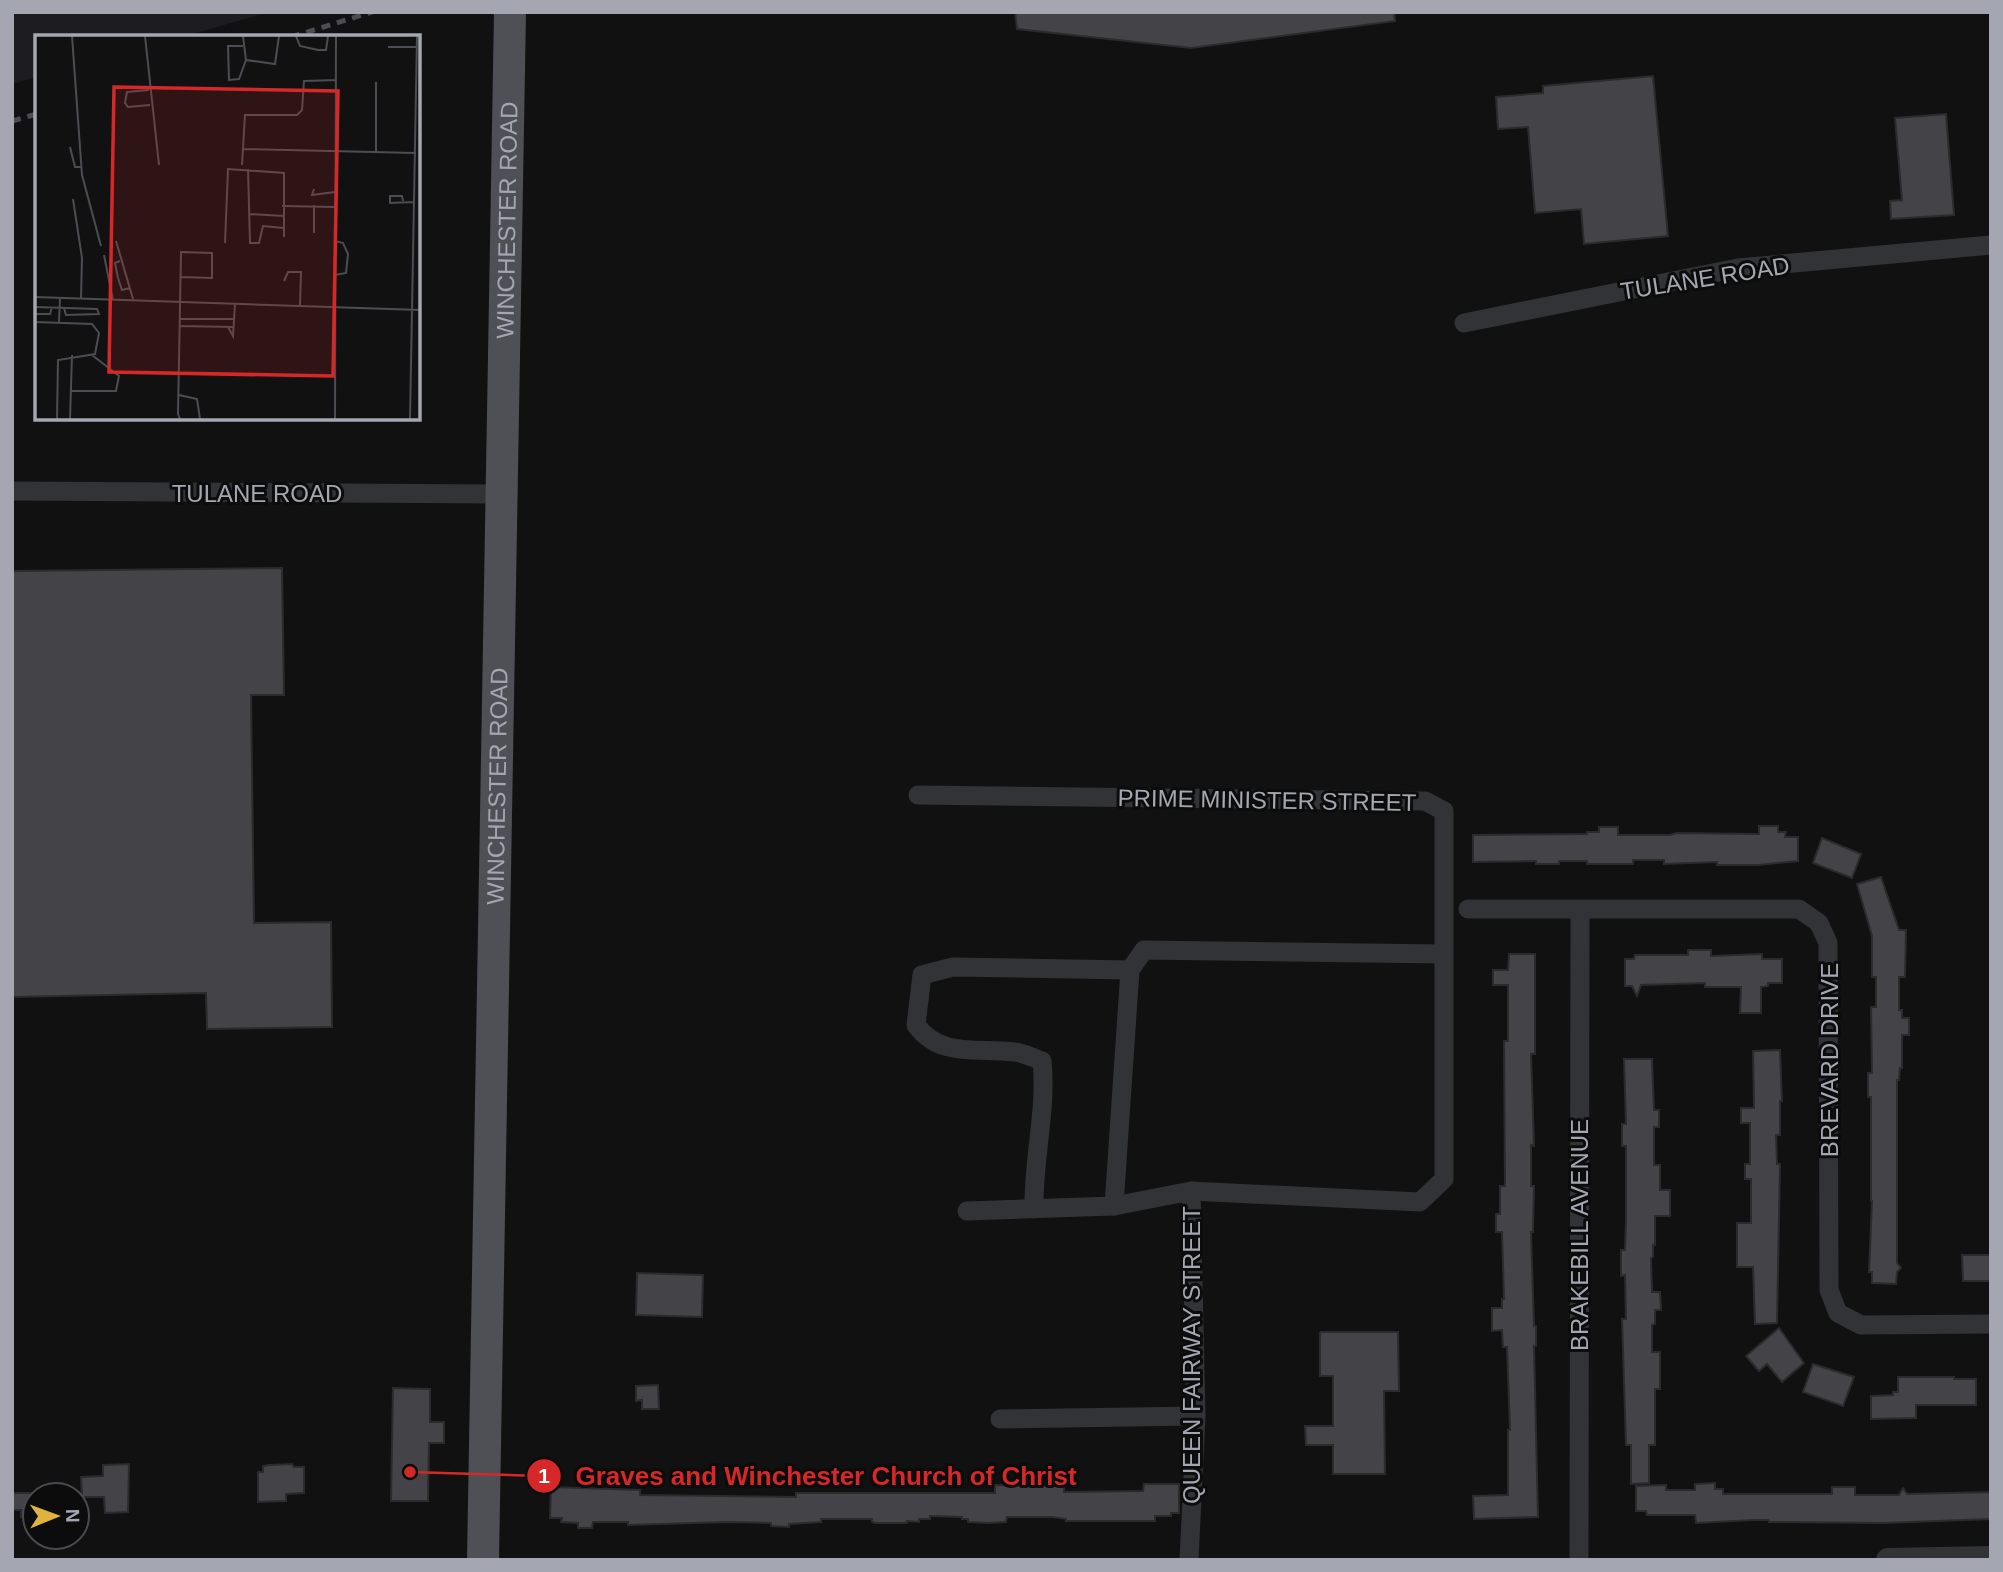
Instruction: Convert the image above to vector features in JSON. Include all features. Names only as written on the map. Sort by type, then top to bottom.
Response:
[{"type":"main road","name":"WINCHESTER ROAD","points":[[482,1560],[510,12]]},
{"type":"street","name":"TULANE ROAD","points":[[1464,323],[1738,268],[1991,245]]},
{"type":"street","name":"TULANE ROAD","points":[[12,491],[501,494]]},
{"type":"street","name":"PRIME MINISTER STREET","points":[[918,795],[1425,801],[1444,811],[1444,954]]},
{"type":"street","name":"BREVARD DRIVE","points":[[1468,909],[1799,909],[1819,923],[1828,943],[1829,1290],[1838,1313],[1861,1325],[1991,1324]]},
{"type":"street","name":"BRAKEBILL AVENUE","points":[[1579,1560],[1580,910]]},
{"type":"street","points":[[967,1211],[1114,1206],[1191,1191],[1420,1202],[1444,1180],[1444,954],[1144,950],[1130,970],[1114,1206]]},
{"type":"street","points":[[1034,1209],[1033,1179],[1044,1080],[1042,1061],[1017,1052],[947,1048],[924,1035],[916,1024],[922,975],[953,967],[1130,970]]},
{"type":"street","name":"QUEEN FAIRWAY STREET","points":[[1189,1560],[1196,1416],[1191,1191]]},
{"type":"street","points":[[1000,1419],[1196,1416]]},
{"type":"street","points":[[1888,1560],[1991,1558]]},
{"type":"shaded area","points":[[12,12],[269,12],[189,35],[35,35],[35,78],[12,84]]},
{"type":"building","points":[[1015,12],[1394,12],[1395,21],[1191,48],[1017,29]]},
{"type":"building","points":[[1653,76],[1668,236],[1584,244],[1581,209],[1535,213],[1528,127],[1498,129],[1496,97],[1543,93],[1543,86]]},
{"type":"building","points":[[1946,114],[1954,215],[1891,219],[1890,201],[1902,200],[1895,118]]},
{"type":"building","points":[[282,568],[284,695],[251,695],[254,923],[331,922],[332,1027],[207,1029],[206,993],[12,997],[12,571]]},
{"type":"building","points":[[1759,826],[1778,826],[1778,832],[1786,832],[1785,837],[1798,837],[1798,861],[1758,865],[1717,865],[1717,862],[1664,864],[1664,860],[1633,860],[1633,864],[1587,864],[1587,861],[1559,861],[1559,864],[1536,864],[1536,861],[1473,862],[1473,835],[1587,834],[1599,832],[1599,827],[1618,827],[1618,835],[1759,834]]},
{"type":"building","points":[[1822,838],[1861,854],[1852,878],[1813,863]]},
{"type":"building","points":[[1881,877],[1899,930],[1906,930],[1905,977],[1899,977],[1899,1010],[1902,1010],[1902,1018],[1909,1018],[1909,1035],[1902,1035],[1902,1068],[1897,1080],[1897,1263],[1901,1268],[1897,1272],[1896,1284],[1872,1283],[1872,1272],[1869,1272],[1872,1201],[1871,1097],[1868,1097],[1868,1073],[1872,1073],[1871,1007],[1876,1007],[1876,977],[1872,977],[1872,936],[1857,884]]},
{"type":"building","points":[[1688,950],[1711,950],[1711,956],[1762,954],[1762,959],[1782,959],[1782,983],[1768,983],[1768,986],[1761,987],[1761,1013],[1740,1013],[1741,987],[1705,987],[1705,983],[1641,985],[1637,996],[1632,986],[1625,986],[1625,959],[1634,959],[1635,955],[1688,955]]},
{"type":"building","points":[[1509,954],[1535,954],[1535,1054],[1531,1054],[1534,1146],[1531,1145],[1531,1186],[1534,1186],[1531,1232],[1536,1326],[1534,1346],[1538,1517],[1474,1519],[1473,1496],[1508,1495],[1510,1430],[1507,1347],[1503,1347],[1502,1330],[1492,1331],[1492,1308],[1502,1308],[1504,1299],[1502,1232],[1496,1232],[1496,1214],[1500,1214],[1500,1186],[1505,1186],[1504,1041],[1508,1041],[1508,985],[1493,985],[1493,970],[1508,970]]},
{"type":"building","points":[[1780,1050],[1782,1101],[1780,1135],[1776,1135],[1777,1164],[1780,1164],[1777,1323],[1755,1324],[1753,1267],[1737,1267],[1737,1223],[1751,1223],[1751,1179],[1745,1179],[1745,1164],[1750,1164],[1750,1123],[1741,1123],[1741,1108],[1754,1108],[1753,1051]]},
{"type":"building","points":[[1624,1059],[1652,1059],[1654,1110],[1659,1110],[1659,1127],[1654,1127],[1654,1165],[1660,1165],[1660,1190],[1670,1190],[1670,1216],[1655,1216],[1655,1245],[1651,1258],[1652,1292],[1660,1292],[1661,1310],[1655,1310],[1655,1324],[1652,1325],[1652,1352],[1660,1352],[1660,1389],[1655,1389],[1655,1445],[1649,1445],[1649,1483],[1631,1484],[1631,1445],[1626,1445],[1622,1319],[1626,1319],[1625,1275],[1621,1276],[1621,1250],[1625,1250],[1626,1222],[1626,1146],[1622,1146],[1622,1124],[1626,1124]]},
{"type":"building","points":[[1962,1255],[1991,1255],[1991,1281],[1963,1281]]},
{"type":"building","points":[[637,1273],[703,1275],[702,1317],[636,1315]]},
{"type":"building","points":[[1779,1328],[1804,1363],[1782,1382],[1767,1364],[1759,1371],[1746,1356]]},
{"type":"building","points":[[1321,1332],[1398,1332],[1399,1391],[1384,1391],[1385,1474],[1333,1474],[1333,1445],[1306,1445],[1305,1426],[1333,1426],[1333,1376],[1320,1376]]},
{"type":"building","points":[[1813,1364],[1854,1377],[1843,1406],[1803,1392]]},
{"type":"building","points":[[1898,1377],[1976,1379],[1976,1405],[1916,1405],[1916,1418],[1871,1419],[1871,1396],[1893,1395],[1893,1392],[1898,1392]]},
{"type":"building","points":[[658,1385],[659,1409],[642,1409],[642,1400],[636,1401],[636,1386]]},
{"type":"building","points":[[393,1388],[430,1389],[430,1422],[444,1422],[444,1443],[429,1443],[428,1501],[391,1501]]},
{"type":"building","points":[[129,1464],[128,1512],[105,1513],[104,1497],[91,1497],[91,1481],[81,1481],[81,1477],[103,1476],[103,1465]]},
{"type":"building","points":[[292,1464],[294,1467],[304,1467],[304,1493],[286,1494],[286,1501],[258,1502],[258,1472],[263,1472],[263,1466]]},
{"type":"building","points":[[1715,1483],[1715,1489],[1723,1489],[1723,1494],[1832,1494],[1832,1487],[1855,1487],[1855,1495],[1899,1495],[1903,1488],[1907,1494],[1991,1492],[1991,1519],[1884,1523],[1753,1520],[1696,1523],[1695,1515],[1647,1515],[1646,1511],[1636,1511],[1636,1486],[1666,1485],[1666,1490],[1695,1490],[1695,1484]]},
{"type":"building","points":[[1144,1484],[1179,1484],[1179,1513],[1155,1516],[1155,1521],[1066,1521],[1052,1517],[1007,1517],[1006,1522],[988,1523],[968,1522],[968,1519],[962,1517],[930,1516],[930,1519],[907,1523],[876,1523],[872,1522],[872,1519],[821,1519],[821,1522],[789,1524],[789,1527],[771,1526],[771,1523],[628,1525],[628,1522],[593,1522],[592,1528],[578,1528],[578,1523],[561,1522],[562,1518],[550,1518],[551,1487],[640,1490],[640,1495],[796,1497],[796,1493],[995,1493],[995,1485],[1064,1486],[1064,1492],[1143,1491]]},
{"type":"building","points":[[12,1493],[21,1493],[21,1510],[12,1510]]},
{"type":"railway","points":[[297,35],[372,12]]},
{"type":"railway","points":[[12,121],[35,115]]},
{"type":"place","name":"Graves and Winchester Church of Christ","points":[[410,1472]]}]
